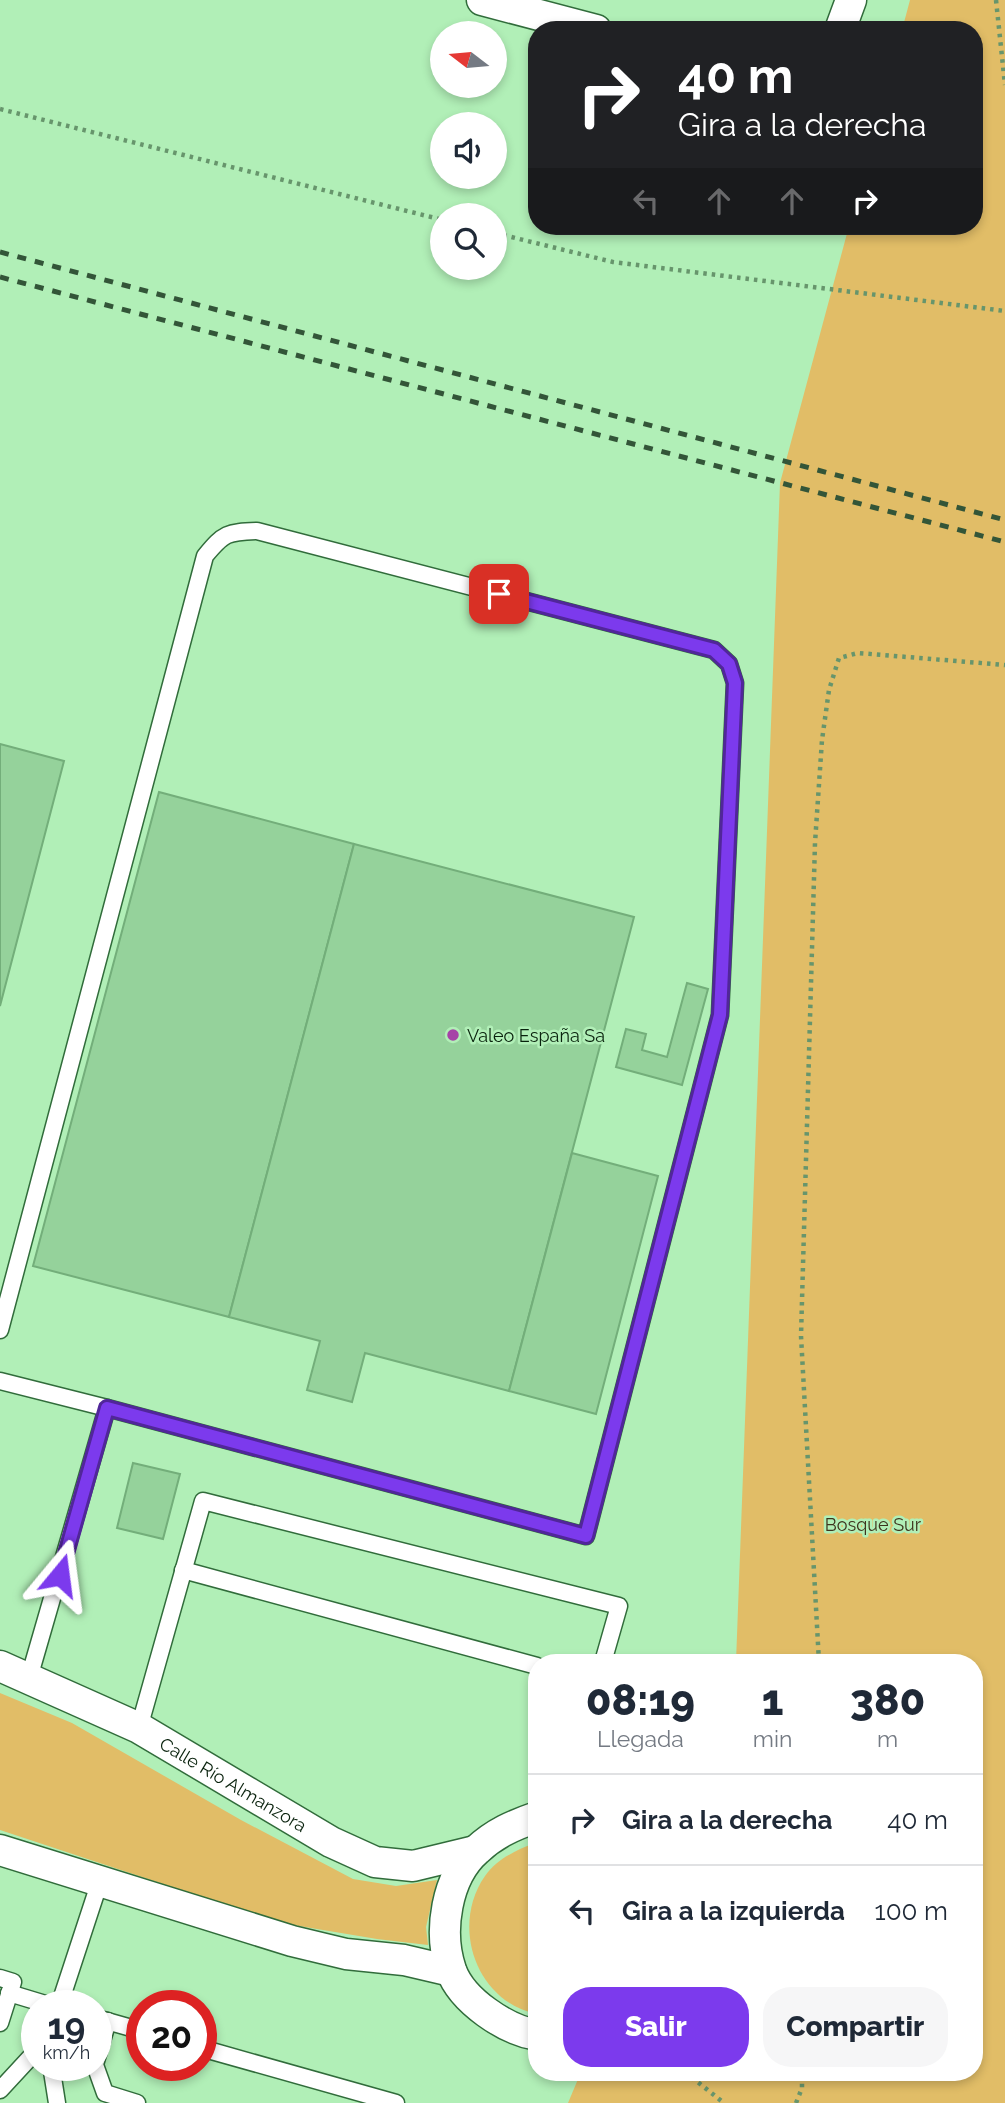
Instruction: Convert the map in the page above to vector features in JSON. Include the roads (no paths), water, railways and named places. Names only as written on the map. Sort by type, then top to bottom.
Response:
[{"type":"street","points":[[482,0],[562,21]]},
{"type":"street","points":[[843,21],[851,0]]},
{"type":"street","name":"Calle Río Almanzora","points":[[0,1666],[139,1728],[331,1842],[375,1862],[413,1866],[475,1851]]},
{"type":"street","points":[[528,1821],[504,1829],[475,1851],[457,1877],[447,1906],[445,1938],[451,1971],[469,1996],[494,2019],[528,2034]]},
{"type":"street","points":[[0,1850],[292,1941],[346,1954],[404,1960],[451,1971]]},
{"type":"lane","points":[[0,1329],[205,556],[220,537],[237,531],[257,531],[714,650],[729,664],[735,683],[720,1015],[586,1536],[0,1381]]},
{"type":"lane","points":[[29,1678],[107,1408]]},
{"type":"lane","points":[[139,1728],[203,1501],[619,1606],[605,1654]]},
{"type":"lane","points":[[183,1570],[528,1663]]},
{"type":"lane","points":[[64,1990],[100,1881]]},
{"type":"lane","points":[[0,1978],[13,1982],[0,2023]]},
{"type":"lane","points":[[9,1993],[21,1997]]},
{"type":"lane","points":[[217,2053],[396,2103]]},
{"type":"lane","points":[[0,2090],[21,2067]]},
{"type":"lane","points":[[54,2081],[57,2103]]},
{"type":"lane","points":[[101,2081],[105,2093],[136,2103]]},
{"type":"railway","points":[[0,252],[1005,520]]},
{"type":"railway","points":[[0,277],[1005,542]]},
{"type":"place","name":"Valeo España Sa","points":[[453,1035]]},
{"type":"park label","name":"Bosque Sur","points":[[873,1524]]}]
